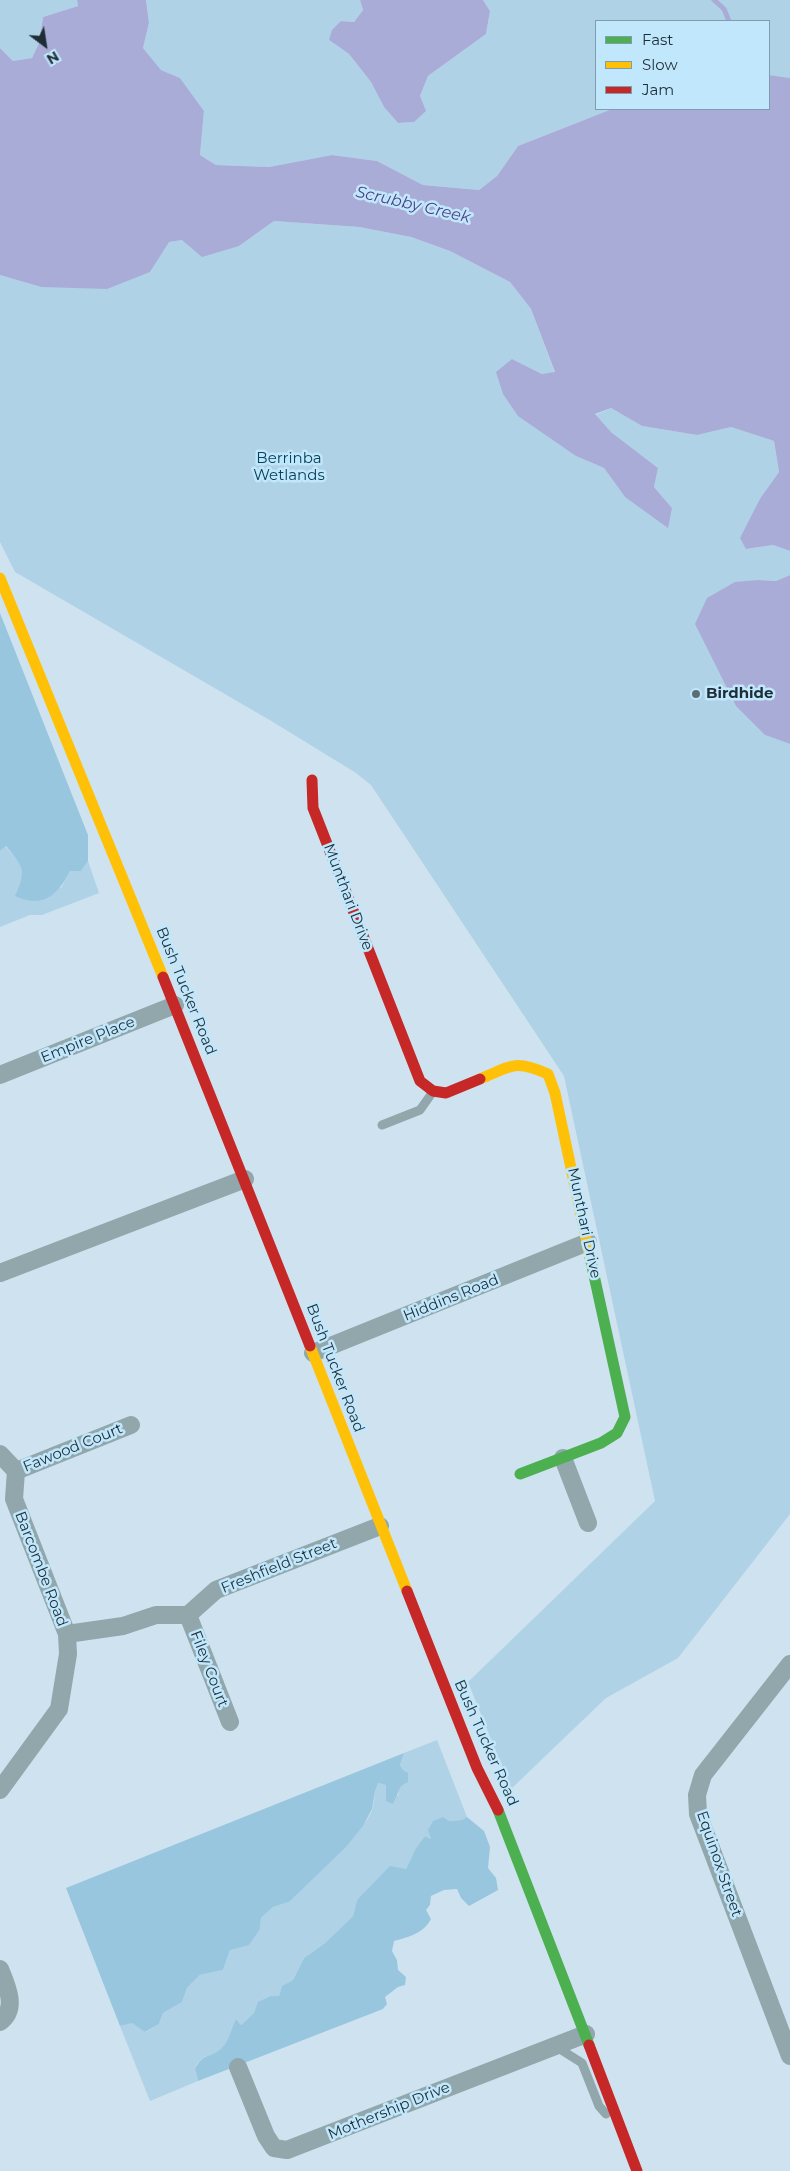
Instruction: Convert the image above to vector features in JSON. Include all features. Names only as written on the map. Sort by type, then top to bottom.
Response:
[{"type":"street","name":"Bush Tucker Road","points":[[0,578],[245,1179],[380,1526],[477,1768],[505,1825],[586,2034],[636,2171]]},
{"type":"street","name":"Munthari Drive","points":[[312,780],[313,808],[420,1081],[433,1091],[446,1093],[516,1064],[530,1066],[548,1074],[555,1093],[625,1417],[617,1433],[601,1443],[520,1474]]},
{"type":"street","name":"Empire Place","points":[[0,1075],[175,1005]]},
{"type":"street","points":[[0,1273],[245,1179]]},
{"type":"street","name":"Hiddins Road","points":[[314,1353],[588,1242]]},
{"type":"street","name":"Fawood Court","points":[[16,1471],[131,1425]]},
{"type":"street","points":[[0,1454],[16,1471]]},
{"type":"street","points":[[563,1458],[588,1523]]},
{"type":"street","name":"Barcombe Road","points":[[0,1790],[59,1709],[68,1654],[67,1634],[14,1499],[16,1471]]},
{"type":"street","name":"Freshfield Street","points":[[188,1615],[216,1590],[380,1526]]},
{"type":"street","points":[[67,1634],[123,1626],[156,1615],[188,1615]]},
{"type":"street","name":"Filey Court","points":[[188,1615],[230,1722]]},
{"type":"street","name":"Equinox Street","points":[[790,1664],[703,1774],[697,1795],[698,1814],[790,2056]]},
{"type":"street","points":[[0,1969],[9,1991],[10,2004],[5,2018],[0,2022]]},
{"type":"street","name":"Mothership Drive","points":[[238,2067],[266,2136],[274,2148],[287,2150],[586,2034]]},
{"type":"lane","points":[[382,1126],[420,1110],[433,1091]]},
{"type":"lane","points":[[555,2046],[582,2063],[599,2106],[607,2115],[619,2122]]},
{"type":"green space","points":[[0,0],[77,0],[78,6],[43,17],[39,43],[32,58],[13,61],[0,48]]},
{"type":"green space","points":[[146,0],[360,0],[363,10],[354,22],[341,21],[329,40],[349,54],[371,82],[384,107],[398,123],[414,122],[420,96],[428,76],[486,34],[490,11],[483,0],[790,0],[790,78],[770,75],[770,20],[595,20],[595,110],[609,110],[518,146],[497,176],[479,190],[423,185],[377,161],[332,155],[269,167],[216,165],[200,155],[204,111],[180,78],[161,70],[143,48],[149,23]]},
{"type":"green space","name":"Berrinba Wetlands","points":[[274,221],[359,227],[411,237],[450,251],[510,282],[531,309],[555,373],[542,374],[512,359],[576,456],[604,468],[625,497],[672,508],[654,487],[658,468],[611,432],[595,415],[611,408],[642,426],[697,435],[731,427],[774,441],[779,472],[761,497],[746,549],[773,545],[790,551],[790,575],[776,581],[758,580],[765,735],[790,744],[790,1514],[678,1658],[606,1698],[511,1789],[468,1682],[655,1501],[564,1076],[371,785],[356,773],[273,722],[15,572],[0,542],[0,275],[41,287],[150,272],[168,242],[182,240],[239,246]]},
{"type":"green space","points":[[5,846],[20,863],[23,878],[61,888],[70,871],[81,871],[88,861],[99,893],[42,915],[30,915],[0,927],[0,851]]},
{"type":"green space","points":[[437,1740],[467,1817],[462,1820],[449,1821],[431,1839],[425,1836],[416,1848],[406,1869],[357,1900],[353,1916],[325,1943],[304,1958],[293,1980],[282,1987],[279,1996],[254,2013],[241,2025],[236,2019],[222,2048],[203,2058],[195,2067],[198,2081],[150,2101],[120,2026],[132,2022],[146,2032],[159,2024],[163,2013],[182,2002],[187,1988],[200,1975],[223,1970],[230,1950],[260,1929],[261,1918],[273,1907],[289,1902],[335,1857],[358,1831],[372,1810],[378,1783],[386,1785],[398,1796],[403,1770],[400,1765],[404,1753]]},
{"type":"shaded area","points":[[0,613],[88,835],[88,861],[81,871],[70,871],[55,893],[42,900],[25,900],[15,896],[21,880],[21,869],[6,846],[0,851]]},
{"type":"shaded area","points":[[404,1753],[400,1765],[408,1773],[408,1782],[401,1786],[393,1804],[386,1801],[386,1785],[378,1783],[372,1809],[363,1826],[346,1847],[289,1902],[273,1907],[261,1918],[260,1929],[249,1945],[230,1950],[223,1970],[200,1975],[187,1988],[182,2002],[163,2013],[159,2024],[145,2032],[132,2023],[120,2026],[66,1888]]},
{"type":"shaded area","points":[[443,1817],[449,1821],[462,1820],[467,1817],[484,1831],[490,1847],[488,1868],[496,1878],[498,1890],[469,1906],[461,1898],[457,1889],[444,1890],[431,1896],[430,1905],[426,1910],[431,1919],[428,1924],[416,1934],[394,1941],[392,1951],[397,1960],[398,1970],[406,1977],[405,1985],[398,1987],[385,1997],[387,2004],[383,2009],[198,2081],[195,2068],[198,2063],[225,2045],[236,2019],[241,2025],[254,2013],[258,2002],[271,1996],[279,1996],[282,1986],[293,1980],[304,1958],[325,1943],[353,1916],[357,1900],[390,1866],[406,1869],[416,1848],[425,1836],[431,1839],[428,1830],[433,1821]]},
{"type":"water","name":"Scrubby Creek","points":[[77,0],[146,0],[149,23],[143,48],[161,70],[180,78],[204,111],[200,155],[216,165],[269,167],[332,155],[377,161],[423,185],[479,190],[497,176],[518,146],[609,110],[770,110],[770,75],[790,78],[790,551],[773,545],[746,549],[740,538],[761,497],[779,472],[774,441],[731,427],[697,435],[642,426],[611,408],[595,414],[611,432],[658,468],[654,487],[672,508],[668,528],[625,497],[604,468],[576,456],[518,416],[503,394],[496,372],[512,359],[542,374],[555,372],[531,309],[510,282],[450,251],[411,237],[359,227],[274,221],[239,246],[202,257],[182,240],[169,242],[150,272],[107,289],[41,287],[0,275],[0,48],[13,61],[32,58],[39,43],[43,17],[78,6]]},
{"type":"water","points":[[360,0],[483,0],[490,11],[486,34],[428,76],[420,96],[426,111],[414,122],[398,123],[384,107],[371,82],[349,54],[329,40],[332,30],[341,21],[354,22],[363,10]]},
{"type":"water","points":[[790,575],[790,744],[765,735],[736,706],[695,624],[707,598],[735,582],[776,581]]},
{"type":"waterway","points":[[714,0],[724,9],[729,20]]},
{"type":"traffic: fast","points":[[520,1474],[601,1443],[617,1433],[625,1417],[590,1257]]},
{"type":"traffic: fast","points":[[498,1810],[589,2045]]},
{"type":"traffic: slow","points":[[0,578],[163,977]]},
{"type":"traffic: slow","points":[[480,1079],[513,1066],[537,1069],[548,1074],[555,1093],[590,1257]]},
{"type":"traffic: slow","points":[[310,1346],[407,1591]]},
{"type":"traffic: jam","points":[[312,780],[313,808],[420,1081],[433,1091],[446,1093],[480,1079]]},
{"type":"traffic: jam","points":[[163,977],[310,1346]]},
{"type":"traffic: jam","points":[[407,1591],[477,1768],[498,1810]]},
{"type":"traffic: jam","points":[[589,2045],[637,2171]]},
{"type":"place","name":"Birdhide","points":[[696,694]]}]
